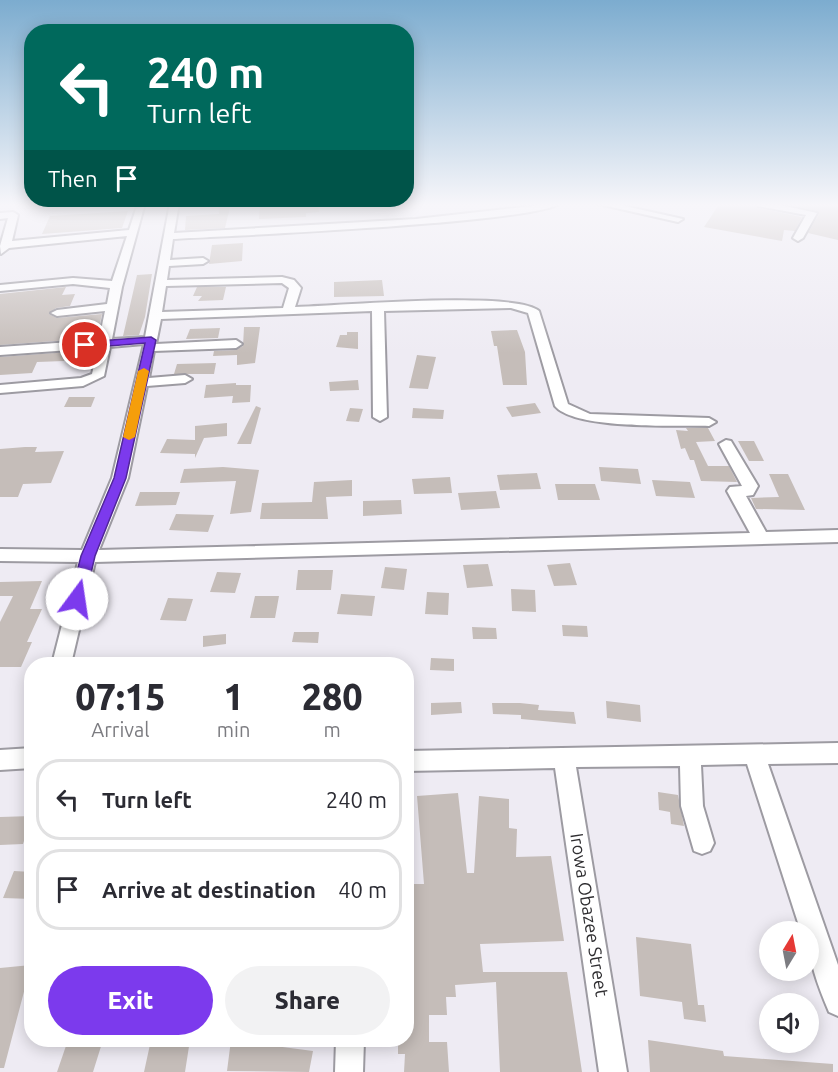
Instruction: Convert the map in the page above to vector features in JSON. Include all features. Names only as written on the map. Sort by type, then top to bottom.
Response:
[{"type":"street","points":[[0,389],[89,380],[98,376],[117,285],[126,253]]},
{"type":"street","points":[[63,657],[88,556],[120,478],[156,316],[164,253]]},
{"type":"street","points":[[163,263],[203,261]]},
{"type":"street","points":[[160,283],[282,280],[290,282],[295,288],[288,311]]},
{"type":"street","points":[[0,288],[73,281],[117,285]]},
{"type":"street","points":[[156,316],[474,304],[530,308],[539,328],[562,406],[568,412],[590,418],[709,422]]},
{"type":"street","points":[[57,313],[113,307]]},
{"type":"street","points":[[378,308],[380,417]]},
{"type":"street","points":[[0,351],[236,344]]},
{"type":"street","points":[[141,382],[185,379]]},
{"type":"street","points":[[726,444],[750,486],[748,491],[735,491],[761,538]]},
{"type":"street","points":[[0,555],[88,556],[838,536]]},
{"type":"street","points":[[414,761],[838,753]]},
{"type":"street","points":[[754,754],[838,1003]]},
{"type":"street","points":[[690,757],[692,806],[702,843]]},
{"type":"street","points":[[0,760],[24,758]]},
{"type":"street","name":"Irowa Obazee Street","points":[[564,758],[613,1072]]},
{"type":"street","points":[[349,1072],[350,1047]]},
{"type":"building","points":[[211,253],[242,253],[242,261],[209,264]]},
{"type":"building","points":[[152,274],[145,317],[139,335],[123,336],[137,275]]},
{"type":"building","points":[[382,280],[384,296],[334,297],[334,282]]},
{"type":"building","points":[[66,287],[62,295],[75,294],[70,306],[56,308],[49,314],[57,318],[102,314],[97,338],[0,345],[0,294]]},
{"type":"building","points":[[197,287],[226,287],[223,300],[198,301],[202,296],[193,296]]},
{"type":"building","points":[[244,327],[260,327],[255,363],[237,365],[237,355],[213,356],[214,351],[236,350],[243,346]]},
{"type":"building","points":[[220,328],[218,338],[186,339],[190,329]]},
{"type":"building","points":[[517,330],[525,352],[527,385],[503,385],[497,346],[494,346],[491,331]]},
{"type":"building","points":[[347,332],[358,332],[358,349],[336,347],[340,335],[347,335]]},
{"type":"building","points":[[68,352],[64,361],[37,362],[32,373],[0,375],[0,357]]},
{"type":"building","points":[[417,355],[436,357],[428,389],[409,388]]},
{"type":"building","points":[[216,363],[214,374],[174,374],[177,364]]},
{"type":"building","points":[[358,380],[359,390],[330,391],[329,382]]},
{"type":"building","points":[[236,383],[236,385],[251,385],[250,402],[232,403],[233,396],[204,398],[206,385]]},
{"type":"building","points":[[69,397],[95,397],[91,407],[64,407]]},
{"type":"building","points":[[535,403],[541,413],[512,417],[506,407]]},
{"type":"building","points":[[256,406],[261,408],[251,444],[237,444]]},
{"type":"building","points":[[350,408],[363,409],[359,422],[346,421]]},
{"type":"building","points":[[413,408],[444,410],[443,419],[412,418]]},
{"type":"building","points":[[227,423],[227,436],[204,438],[195,458],[195,454],[160,453],[167,439],[195,440],[195,426]]},
{"type":"building","points":[[686,428],[708,428],[715,441],[696,442],[708,466],[729,466],[737,482],[701,481],[694,460],[690,460],[685,448],[681,449],[676,430],[688,431]]},
{"type":"building","points":[[738,441],[754,441],[764,461],[749,461]]},
{"type":"building","points":[[37,447],[35,452],[64,451],[51,483],[23,484],[18,497],[0,497],[0,449]]},
{"type":"building","points":[[223,467],[259,470],[251,512],[230,514],[236,481],[180,483],[184,469]]},
{"type":"building","points":[[599,467],[638,469],[641,484],[601,481]]},
{"type":"building","points":[[537,473],[541,489],[500,490],[497,475]]},
{"type":"building","points":[[769,474],[788,474],[805,510],[756,509],[751,498],[779,497]]},
{"type":"building","points":[[450,477],[452,493],[414,494],[412,479]]},
{"type":"building","points":[[352,480],[352,496],[326,497],[328,519],[260,519],[262,503],[312,502],[314,482]]},
{"type":"building","points":[[652,480],[690,482],[695,498],[656,496]]},
{"type":"building","points":[[555,484],[595,484],[600,500],[558,500]]},
{"type":"building","points":[[496,491],[500,508],[461,510],[458,493]]},
{"type":"building","points":[[140,492],[180,492],[176,505],[135,506]]},
{"type":"building","points":[[401,500],[402,514],[363,516],[363,501]]},
{"type":"building","points":[[176,514],[214,515],[208,532],[169,530]]},
{"type":"building","points":[[570,563],[577,585],[554,586],[547,565]]},
{"type":"building","points":[[488,564],[493,586],[467,588],[463,565]]},
{"type":"building","points":[[385,567],[407,569],[404,590],[381,588]]},
{"type":"building","points":[[298,570],[333,570],[331,590],[296,590]]},
{"type":"building","points":[[217,572],[241,573],[235,593],[210,592]]},
{"type":"building","points":[[42,581],[30,609],[42,609],[27,642],[32,642],[21,667],[0,667],[0,622],[13,596],[0,596],[0,582]]},
{"type":"building","points":[[511,589],[535,590],[536,612],[512,611]]},
{"type":"building","points":[[427,592],[449,593],[448,615],[425,614]]},
{"type":"building","points":[[341,594],[375,596],[372,616],[337,614]]},
{"type":"building","points":[[255,596],[279,596],[275,618],[250,618]]},
{"type":"building","points":[[168,598],[193,599],[186,621],[160,620]]},
{"type":"building","points":[[562,625],[587,626],[588,637],[563,636]]},
{"type":"building","points":[[472,627],[496,628],[497,639],[473,639]]},
{"type":"building","points":[[294,632],[319,632],[318,643],[292,642]]},
{"type":"building","points":[[226,634],[226,644],[203,647],[203,636]]},
{"type":"building","points":[[431,658],[454,659],[454,671],[430,670]]},
{"type":"building","points":[[606,701],[640,705],[641,722],[607,718]]},
{"type":"building","points":[[461,702],[462,713],[431,715],[431,703]]},
{"type":"building","points":[[492,703],[539,705],[538,710],[574,712],[576,724],[521,719],[521,715],[493,714]]},
{"type":"building","points":[[658,792],[678,795],[684,826],[671,824],[670,812],[659,810]]},
{"type":"building","points":[[458,793],[467,873],[474,873],[479,796],[509,799],[509,828],[517,829],[516,857],[551,856],[564,941],[480,944],[483,972],[567,972],[582,1072],[500,1072],[496,982],[455,985],[456,997],[446,997],[447,1015],[429,1015],[429,1042],[447,1042],[449,1072],[404,1072],[405,1054],[398,1054],[398,1047],[414,1047],[414,884],[424,884],[417,796]]},
{"type":"building","points":[[24,816],[23,844],[0,845],[0,817]]},
{"type":"building","points":[[14,871],[24,872],[24,899],[3,898]]},
{"type":"building","points":[[636,937],[691,944],[698,1005],[704,1005],[706,1022],[684,1019],[682,1002],[640,996]]},
{"type":"building","points":[[24,966],[24,992],[4,1068],[0,1068],[0,968]]},
{"type":"building","points":[[648,1040],[723,1051],[724,1056],[833,1064],[833,1072],[650,1072]]},
{"type":"building","points":[[66,1047],[101,1047],[93,1072],[57,1072]]},
{"type":"building","points":[[149,1047],[189,1047],[185,1072],[144,1072]]},
{"type":"building","points":[[230,1047],[282,1047],[313,1051],[309,1072],[227,1071]]},
{"type":"slow traffic","points":[[129,437],[144,371]]},
{"type":"route","points":[[77,599],[88,556],[120,478],[151,340],[85,345]]}]
